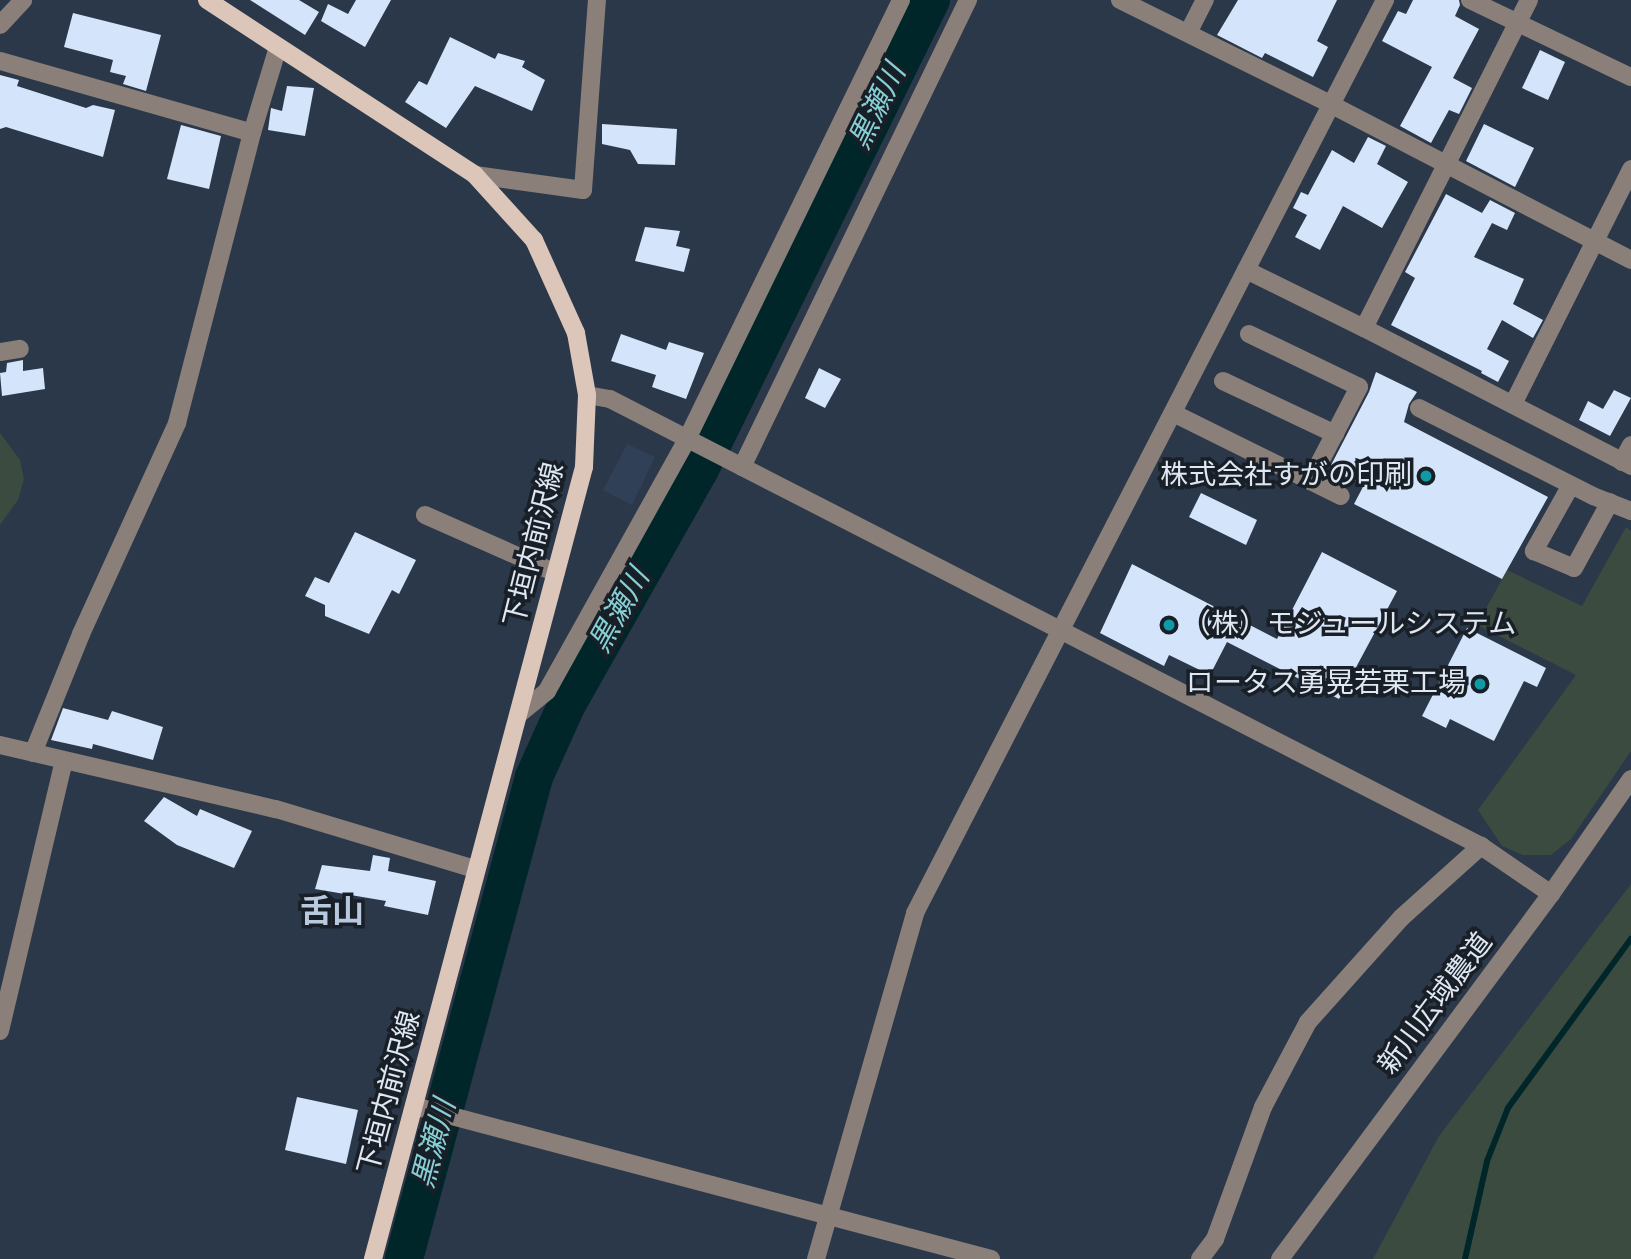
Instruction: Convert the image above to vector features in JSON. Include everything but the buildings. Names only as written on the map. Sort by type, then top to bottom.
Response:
[{"type":"main road","name":"下垣内前沢線","points":[[207,0],[475,175],[534,240],[576,333],[587,395],[584,467],[475,869],[421,1108],[373,1259]]},
{"type":"street","points":[[0,25],[23,0]]},
{"type":"street","points":[[475,175],[583,190],[597,0]]},
{"type":"street","points":[[519,714],[547,691],[687,439],[901,0]]},
{"type":"street","points":[[736,464],[968,0]]},
{"type":"street","points":[[1120,0],[1448,164],[1631,260]]},
{"type":"street","points":[[1188,33],[1205,0]]},
{"type":"street","points":[[816,1259],[915,913],[1063,631],[1385,0]]},
{"type":"street","points":[[1470,0],[1631,77]]},
{"type":"street","points":[[1364,328],[1529,0]]},
{"type":"street","points":[[33,753],[81,634],[177,424],[252,132],[278,47]]},
{"type":"street","points":[[0,61],[252,132]]},
{"type":"street","points":[[1513,404],[1631,169]]},
{"type":"street","points":[[1246,270],[1627,464],[1631,445]]},
{"type":"street","points":[[1249,334],[1360,387],[1310,481]]},
{"type":"street","points":[[0,352],[20,349]]},
{"type":"street","points":[[1223,381],[1335,434]]},
{"type":"street","points":[[587,395],[610,399],[1481,846],[1551,894]]},
{"type":"street","points":[[1419,408],[1571,485],[1631,511]]},
{"type":"street","points":[[1173,413],[1341,496]]},
{"type":"street","points":[[1571,485],[1534,551],[1573,568],[1610,502]]},
{"type":"street","points":[[425,515],[556,573]]},
{"type":"street","points":[[0,745],[276,809],[475,869]]},
{"type":"street","points":[[0,1031],[64,761]]},
{"type":"street","name":"新川広域農道","points":[[1280,1259],[1551,894],[1631,779]]},
{"type":"street","points":[[1200,1259],[1215,1238],[1263,1107],[1308,1022],[1401,918],[1481,846]]},
{"type":"street","points":[[421,1108],[991,1259]]},
{"type":"shaded area","points":[[627,444],[655,457],[632,505],[603,490]]},
{"type":"green space","points":[[0,433],[20,460],[24,479],[18,500],[0,525]]},
{"type":"green space","points":[[1626,527],[1631,531],[1631,751],[1571,839],[1551,855],[1523,855],[1502,846],[1478,810],[1576,675],[1477,625],[1507,570],[1582,606]]},
{"type":"green space","points":[[1631,884],[1631,1259],[1373,1259],[1439,1136]]},
{"type":"waterway","name":"黒瀬川","points":[[404,1259],[534,777],[566,706],[700,469],[931,0]]},
{"type":"waterway","points":[[1465,1259],[1487,1161],[1508,1108],[1631,939]]},
{"type":"place","name":"株式会社すがの印刷","points":[[1426,476]]},
{"type":"place","name":"（株）モジュールシステム","points":[[1169,625]]},
{"type":"place","name":"ロータス勇晃若栗工場","points":[[1480,684]]},
{"type":"district","name":"舌山","points":[[332,913]]}]
